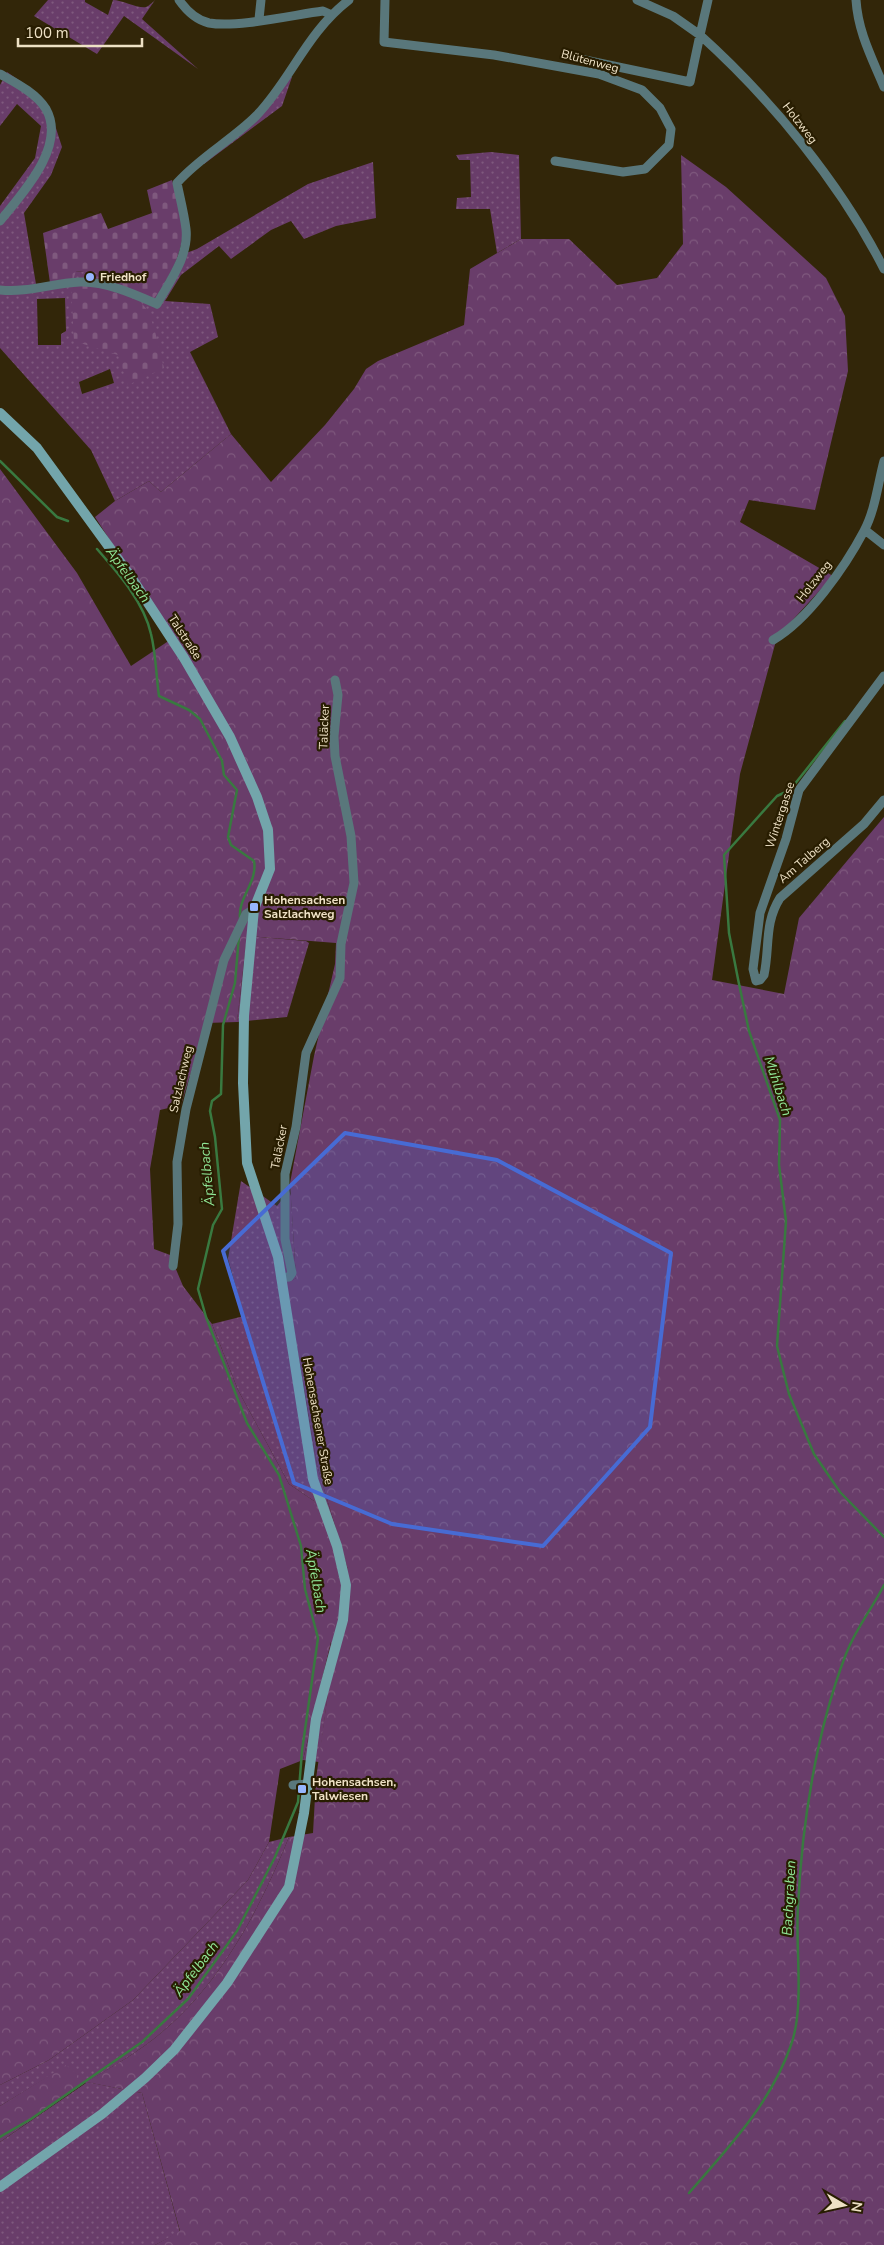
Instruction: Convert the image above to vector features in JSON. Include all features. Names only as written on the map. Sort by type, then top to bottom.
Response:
[{"type":"street","points":[[179,0],[188,12],[207,23],[231,24],[323,10],[332,15]]},
{"type":"street","points":[[259,19],[261,0]]},
{"type":"street","points":[[0,290],[33,290],[67,283],[93,282],[157,304],[180,262],[184,249],[186,230],[177,183],[199,162],[255,117],[272,98],[307,43],[332,15],[349,0]]},
{"type":"street","name":"Blütenweg","points":[[385,0],[384,42],[513,58],[599,74],[642,90],[660,108],[670,129],[669,145],[646,169],[623,172],[555,161]]},
{"type":"street","name":"Holzweg","points":[[637,0],[673,16],[700,35],[734,66],[779,115],[838,193],[884,269]]},
{"type":"street","points":[[580,59],[690,82],[708,0]]},
{"type":"street","points":[[856,0],[857,17],[863,40],[883,83]]},
{"type":"street","points":[[0,74],[33,94],[45,108],[51,120],[51,132],[42,164],[0,221]]},
{"type":"street","name":"Talstraße","points":[[0,413],[37,448],[131,577],[184,658],[230,737],[257,797],[268,830],[270,870],[254,909]]},
{"type":"street","name":"Holzweg","points":[[773,640],[782,635],[807,610],[837,573],[865,530],[884,461]]},
{"type":"street","points":[[865,530],[884,545]]},
{"type":"street","name":"Wintergasse","points":[[760,980],[756,981],[753,978],[753,969],[760,913],[786,838],[799,790],[884,676]]},
{"type":"street","name":"Taläcker","points":[[254,909],[244,1016],[243,1083],[247,1163],[278,1257],[281,1278],[289,1277],[292,1273],[285,1239],[285,1174],[296,1127],[306,1053],[340,978],[341,944],[354,883],[351,836],[335,756],[334,736],[338,695],[335,680]]},
{"type":"street","name":"Am Talberg","points":[[760,980],[764,975],[766,966],[768,927],[773,910],[780,898],[864,824],[884,800]]},
{"type":"street","name":"Salzlachweg","points":[[172,1266],[178,1224],[176,1162],[186,1109],[224,960],[246,914],[254,909]]},
{"type":"street","name":"Hohensachsener Straße","points":[[0,2187],[28,2164],[61,2145],[145,2078],[174,2050],[227,1983],[289,1887],[308,1784],[316,1719],[343,1620],[346,1584],[337,1546],[312,1479],[281,1278]]},
{"type":"street","points":[[293,1785],[308,1784]]},
{"type":"highlighted area","points":[[345,1133],[497,1160],[671,1253],[650,1427],[543,1546],[392,1524],[294,1483],[223,1251]]},
{"type":"green space","points":[[48,0],[85,0],[85,2],[108,15],[113,0],[143,7],[155,0],[142,19],[198,69],[124,16],[97,54],[34,16]]},
{"type":"green space","points":[[7,72],[36,92],[54,122],[62,147],[51,175],[24,213],[36,284],[72,280],[75,271],[166,281],[178,256],[197,249],[308,184],[373,162],[376,218],[336,226],[304,239],[291,221],[271,230],[231,259],[219,246],[181,275],[165,301],[210,304],[218,337],[190,352],[231,434],[161,492],[149,481],[115,501],[91,450],[0,348],[0,206],[35,158],[41,126],[17,104],[0,126],[0,85]],"holes":[[[65,298],[66,331],[61,334],[61,345],[38,345],[37,299]],[[110,369],[114,383],[82,394],[79,382]]]},
{"type":"green space","points":[[289,77],[292,77],[282,106],[204,164],[202,162],[258,119]]},
{"type":"green space","points":[[491,152],[519,155],[521,239],[497,253],[490,209],[456,209],[457,198],[471,197],[470,160],[459,160],[456,155]]},
{"type":"green space","points":[[681,155],[726,187],[826,278],[845,316],[848,371],[815,510],[749,500],[740,522],[833,576],[777,637],[740,774],[712,980],[784,994],[799,918],[884,817],[884,2245],[155,2245],[180,2231],[142,2093],[86,2082],[150,2042],[189,2006],[207,1985],[240,1939],[266,1889],[289,1837],[313,1833],[316,1779],[330,1678],[346,1622],[348,1570],[317,1465],[286,1284],[296,1278],[290,1183],[314,1056],[335,964],[336,943],[247,936],[237,1022],[206,1023],[181,1105],[160,1110],[150,1169],[154,1249],[170,1255],[183,1286],[212,1324],[238,1390],[289,1484],[314,1501],[333,1553],[342,1595],[303,1760],[280,1769],[269,1842],[248,1880],[133,2000],[49,2060],[0,2085],[0,469],[77,573],[131,666],[173,638],[95,517],[115,501],[149,481],[161,492],[231,434],[271,482],[325,425],[354,389],[366,369],[378,361],[464,325],[470,269],[521,239],[569,239],[617,285],[657,278],[683,244]]},
{"type":"green space","points":[[172,180],[182,218],[182,239],[174,266],[154,298],[106,283],[105,275],[76,271],[73,280],[50,283],[43,233],[101,213],[108,229],[152,213],[147,190]]},
{"type":"green space","points":[[71,284],[125,294],[143,305],[153,325],[164,368],[128,385],[118,355],[74,341]]},
{"type":"green space","points":[[247,936],[306,941],[309,943],[287,1017],[237,1022]]},
{"type":"green space","points":[[241,1181],[277,1206],[289,1191],[291,1196],[296,1278],[286,1285],[317,1465],[348,1570],[346,1622],[330,1678],[319,1762],[303,1760],[331,1643],[314,1501],[289,1484],[238,1390],[212,1324],[244,1316],[228,1259]]},
{"type":"green space","points":[[289,1837],[266,1889],[240,1939],[207,1985],[169,2026],[150,2042],[87,2082],[142,2093],[180,2232],[155,2245],[0,2245],[0,2142],[86,2083],[66,2066],[0,2106],[0,2085],[49,2060],[133,2000],[248,1880],[269,1842]]},
{"type":"green space","points":[[66,2065],[86,2082],[0,2142],[0,2106]]},
{"type":"waterway","name":"Äpfelbach","points":[[0,461],[57,517],[68,521]]},
{"type":"waterway","name":"Äpfelbach","points":[[97,549],[129,588],[148,622],[154,649],[159,696],[189,710],[200,719],[222,761],[224,775],[237,790],[228,837],[231,845],[254,861],[253,876],[242,903],[240,918]]},
{"type":"waterway","name":"Mühlbach","points":[[845,721],[790,790],[777,796],[724,855],[729,933],[738,979],[749,1031],[780,1120],[779,1165],[786,1221],[777,1346],[789,1394],[814,1454],[840,1492],[884,1537]]},
{"type":"waterway","name":"Äpfelbach","points":[[0,2137],[31,2119],[142,2042],[188,1999],[237,1931],[275,1857],[298,1802],[302,1751],[318,1638],[305,1589],[301,1546],[279,1475],[247,1423],[206,1317],[198,1289],[213,1225],[222,1209],[215,1137],[210,1111],[212,1101],[221,1094],[223,1025],[235,983],[239,936]]},
{"type":"waterway","name":"Bachgraben","points":[[689,2193],[748,2124],[783,2066],[791,2045],[798,2013],[797,1922],[803,1843],[812,1779],[826,1715],[846,1654],[854,1636],[884,1585]]},
{"type":"place","name":"Friedhof","points":[[90,277]]},
{"type":"place","name":"Hohensachsen Salzlachweg","points":[[254,907]]},
{"type":"place","name":"Hohensachsen, Talwiesen","points":[[302,1789]]}]
